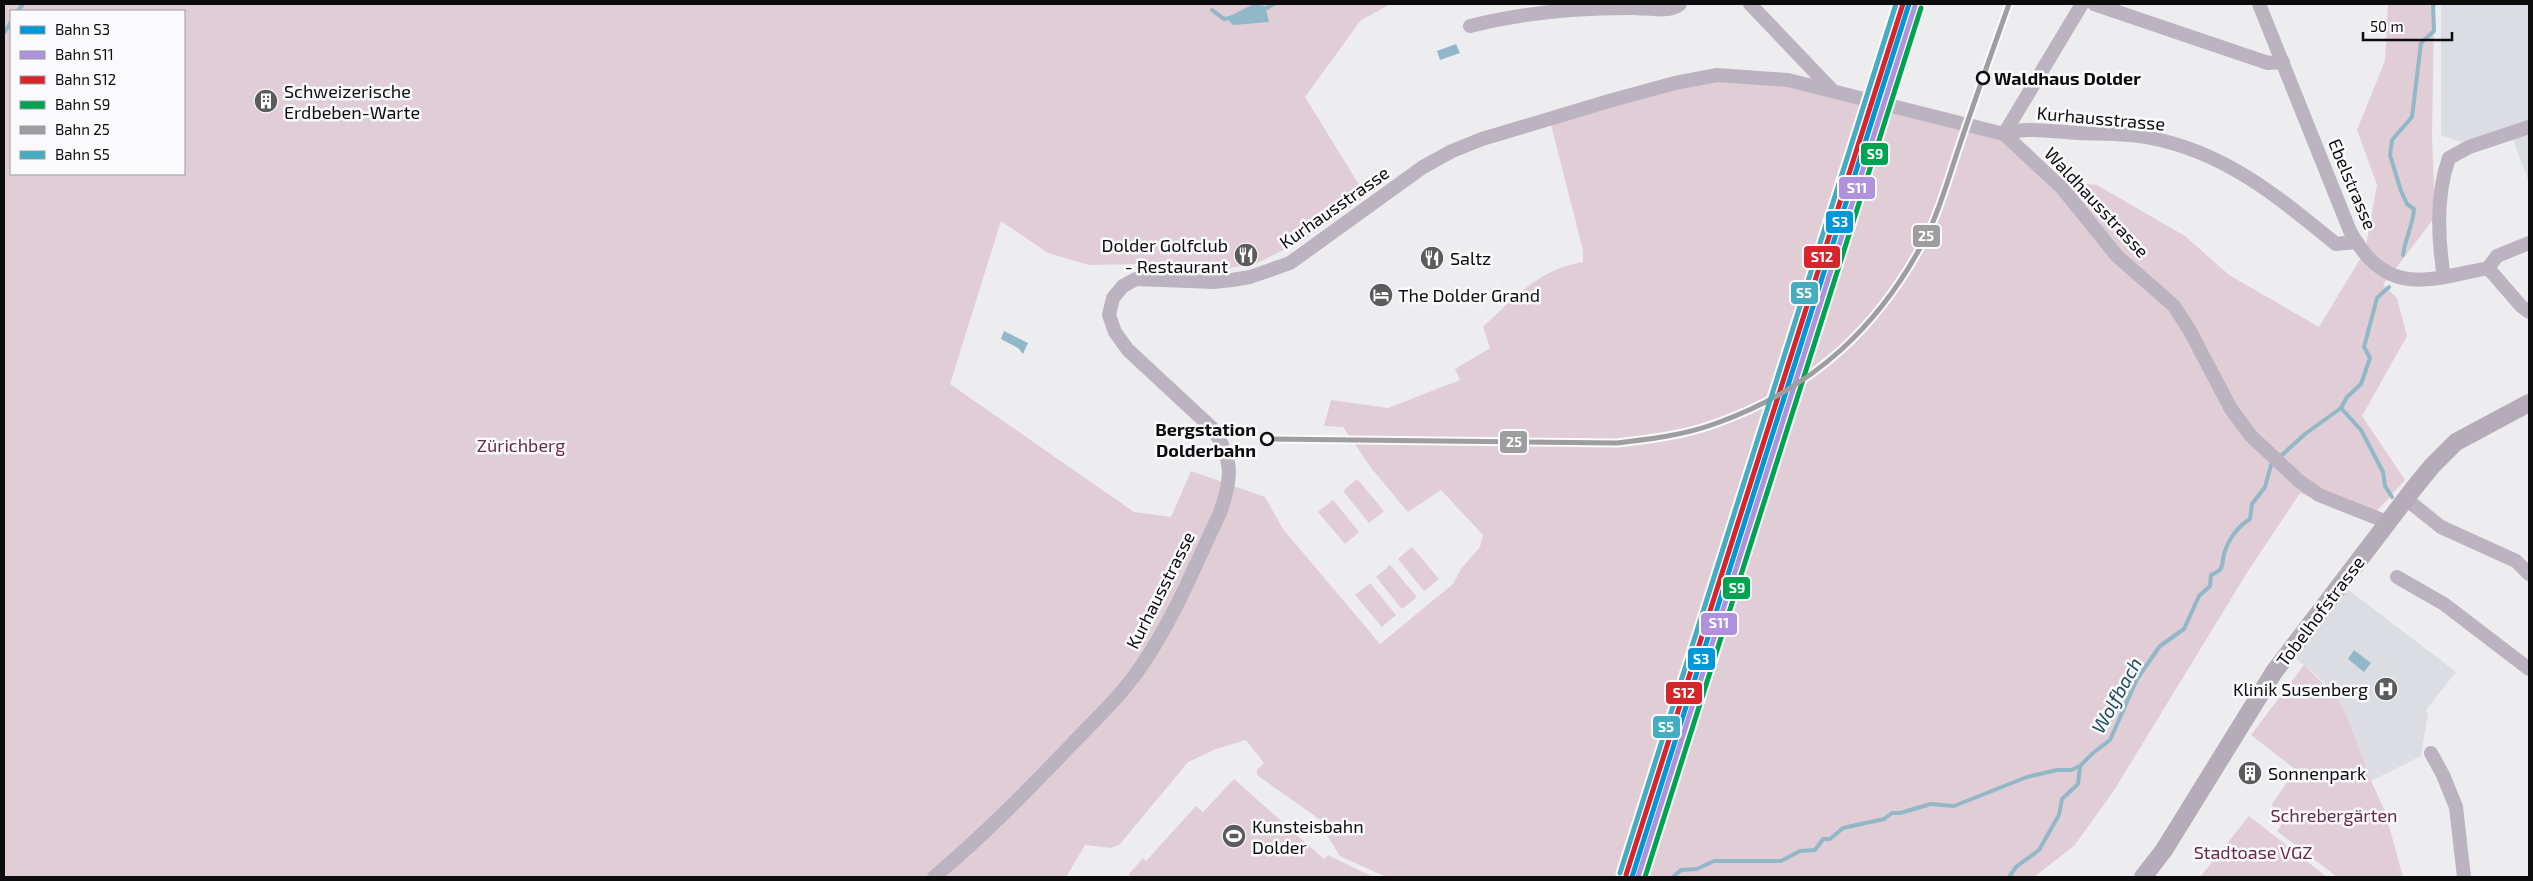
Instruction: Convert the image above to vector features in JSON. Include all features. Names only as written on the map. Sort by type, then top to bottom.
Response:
[{"type":"main road","name":"Tobelhofstrasse","points":[[2142,877],[2164,850],[2274,672],[2387,522],[2432,466],[2456,442],[2529,403]]},
{"type":"street","points":[[1470,26],[1510,16],[1628,8],[1670,9],[1680,4]]},
{"type":"street","points":[[1750,4],[1833,91]]},
{"type":"street","points":[[2004,134],[2012,117],[2082,4]]},
{"type":"street","points":[[2094,4],[2268,63],[2283,62]]},
{"type":"street","name":"Ebelstrasse","points":[[2259,4],[2356,242],[2369,259],[2393,276],[2415,280],[2444,277],[2488,268]]},
{"type":"street","name":"Kurhausstrasse","points":[[934,877],[968,849],[1021,798],[1104,711],[1144,664],[1163,632],[1220,513],[1227,493],[1230,464],[1220,439],[1212,428],[1128,350],[1115,332],[1108,315],[1113,298],[1123,286],[1136,279],[1214,282],[1250,277],[1290,263],[1423,167],[1452,151],[1482,139],[1609,101],[1675,83],[1717,75],[1788,80],[2004,134],[2022,130],[2149,137],[2178,144],[2232,166],[2275,195],[2336,244],[2356,242]]},
{"type":"street","name":"Kurhausstrasse","points":[[2012,117],[2022,130]]},
{"type":"street","points":[[2444,277],[2440,255],[2442,184],[2449,158],[2469,147],[2529,127]]},
{"type":"street","name":"Waldhausstrasse","points":[[2004,134],[2062,188],[2117,256],[2174,306],[2190,331],[2231,409],[2251,436],[2298,480],[2332,501],[2387,522]]},
{"type":"street","points":[[2529,243],[2497,256],[2488,268],[2529,312]]},
{"type":"street","points":[[2406,499],[2441,527],[2457,536],[2509,558],[2529,574]]},
{"type":"street","points":[[2397,577],[2444,604],[2529,669]]},
{"type":"street","points":[[2431,753],[2444,775],[2456,807],[2464,877]]},
{"type":"shaded area","points":[[2441,4],[2529,4],[2529,182],[2508,127],[2460,142],[2441,135]]},
{"type":"shaded area","name":"Klinik Susenberg","points":[[2346,588],[2456,672],[2425,711],[2428,713],[2421,756],[2371,781],[2349,721],[2337,697],[2323,681],[2294,657]]},
{"type":"green space","name":"Zürichberg","points":[[4,4],[1391,4],[1361,20],[1305,97],[1366,196],[1304,240],[1259,262],[1211,272],[1135,264],[1089,265],[1048,253],[1001,221],[950,384],[1134,512],[1171,517],[1191,471],[1265,497],[1283,529],[1380,644],[1453,584],[1461,569],[1480,547],[1483,535],[1441,490],[1408,512],[1372,469],[1343,427],[1324,426],[1331,400],[1388,408],[1460,380],[1455,369],[1490,348],[1483,327],[1528,286],[1540,278],[1553,271],[1583,262],[1583,250],[1549,117],[1675,83],[1743,76],[2001,137],[2048,180],[2097,185],[2185,236],[2229,275],[2319,327],[2365,251],[2377,185],[2357,130],[2385,61],[2388,4],[2437,4],[2434,11],[2432,136],[2435,217],[2383,285],[2397,298],[2407,336],[2362,416],[2405,480],[2368,521],[2300,493],[2248,571],[2113,792],[2074,846],[2034,877],[1393,877],[1382,875],[1340,856],[1327,835],[1322,821],[1257,775],[1257,770],[1264,763],[1246,740],[1216,749],[1188,762],[1120,844],[1111,848],[1085,845],[1066,877],[4,877]]},
{"type":"green space","points":[[1357,479],[1384,511],[1369,523],[1343,491]]},
{"type":"green space","points":[[1333,500],[1359,532],[1345,544],[1318,512]]},
{"type":"green space","points":[[1412,547],[1439,579],[1424,591],[1398,559]]},
{"type":"green space","points":[[1390,565],[1417,597],[1402,609],[1376,577]]},
{"type":"green space","points":[[1370,583],[1396,615],[1382,627],[1355,595]]},
{"type":"green space","name":"Schrebergärten","points":[[2304,665],[2337,697],[2349,721],[2371,781],[2385,811],[2403,877],[2337,877],[2277,831],[2287,817],[2271,805],[2296,770],[2251,735]]},
{"type":"green space","name":"Kunsteisbahn Dolder","points":[[1234,779],[1324,859],[1328,855],[1373,877],[1131,877],[1129,874],[1143,858],[1146,861],[1196,806],[1203,812]]},
{"type":"green space","name":"Stadtoase VGZ","points":[[2249,816],[2327,877],[2200,877]]},
{"type":"water","points":[[1254,4],[1265,6],[1269,22],[1233,25],[1229,21],[1230,16]]},
{"type":"water","points":[[1456,44],[1460,53],[1440,60],[1437,51]]},
{"type":"water","points":[[1004,331],[1028,343],[1023,354],[1018,348],[1001,339]]},
{"type":"water","points":[[2354,650],[2371,663],[2364,672],[2348,659]]},
{"type":"waterway","points":[[19,10],[23,4]]},
{"type":"waterway","points":[[1263,10],[1274,4]]},
{"type":"waterway","name":"Wolfbach","points":[[2403,255],[2414,209],[2407,204],[2401,191],[2390,155],[2392,140],[2412,117],[2421,43],[2434,31],[2433,4]]},
{"type":"waterway","points":[[1212,10],[1224,19],[1235,17]]},
{"type":"waterway","points":[[4,33],[10,24]]},
{"type":"waterway","name":"Wolfbach","points":[[1673,877],[1681,870],[1697,869],[1714,861],[1781,861],[1800,851],[1815,850],[1823,839],[1830,839],[1843,828],[1884,819],[1892,813],[1900,813],[1931,804],[1954,806],[2027,777],[2057,770],[2071,770],[2080,766],[2110,740],[2137,679],[2160,646],[2184,629],[2199,596],[2210,586],[2211,575],[2222,567],[2224,554],[2231,539],[2241,525],[2250,519],[2252,504],[2265,487],[2271,465],[2305,434],[2341,408],[2347,397],[2361,384],[2370,358],[2364,347],[2377,298],[2389,287]]},
{"type":"waterway","points":[[2341,408],[2361,430],[2383,472],[2385,486],[2392,497]]},
{"type":"waterway","points":[[2009,877],[2016,867],[2039,850],[2059,815],[2062,799],[2078,784],[2080,766]]},
{"type":"rail line","name":"S5","points":[[1620,873],[1896,4]]},
{"type":"rail line","name":"S12","points":[[1626,875],[1903,4]]},
{"type":"rail line","name":"S3","points":[[1632,877],[1909,4]]},
{"type":"rail line","name":"25","points":[[1267,439],[1617,443],[1693,431],[1752,409],[1785,391],[1815,371],[1842,349],[1867,324],[1910,266],[1928,233],[1945,191],[2009,4]]},
{"type":"rail line","name":"S11","points":[[1638,877],[1915,6]]},
{"type":"rail line","name":"S9","points":[[1645,877],[1921,8]]},
{"type":"place","name":"Waldhaus Dolder","points":[[1983,78]]},
{"type":"place","name":"Schweizerische Erdbeben-Warte","points":[[266,101]]},
{"type":"place","name":"Dolder Golfclub - Restaurant","points":[[1246,255]]},
{"type":"place","name":"Saltz","points":[[1432,258]]},
{"type":"place","name":"The Dolder Grand","points":[[1381,295]]},
{"type":"place","name":"Bergstation Dolderbahn","points":[[1267,439]]},
{"type":"place","name":"Klinik Susenberg","points":[[2386,689]]},
{"type":"place","name":"Sonnenpark","points":[[2250,773]]},
{"type":"place","name":"Kunsteisbahn Dolder","points":[[1234,836]]}]
